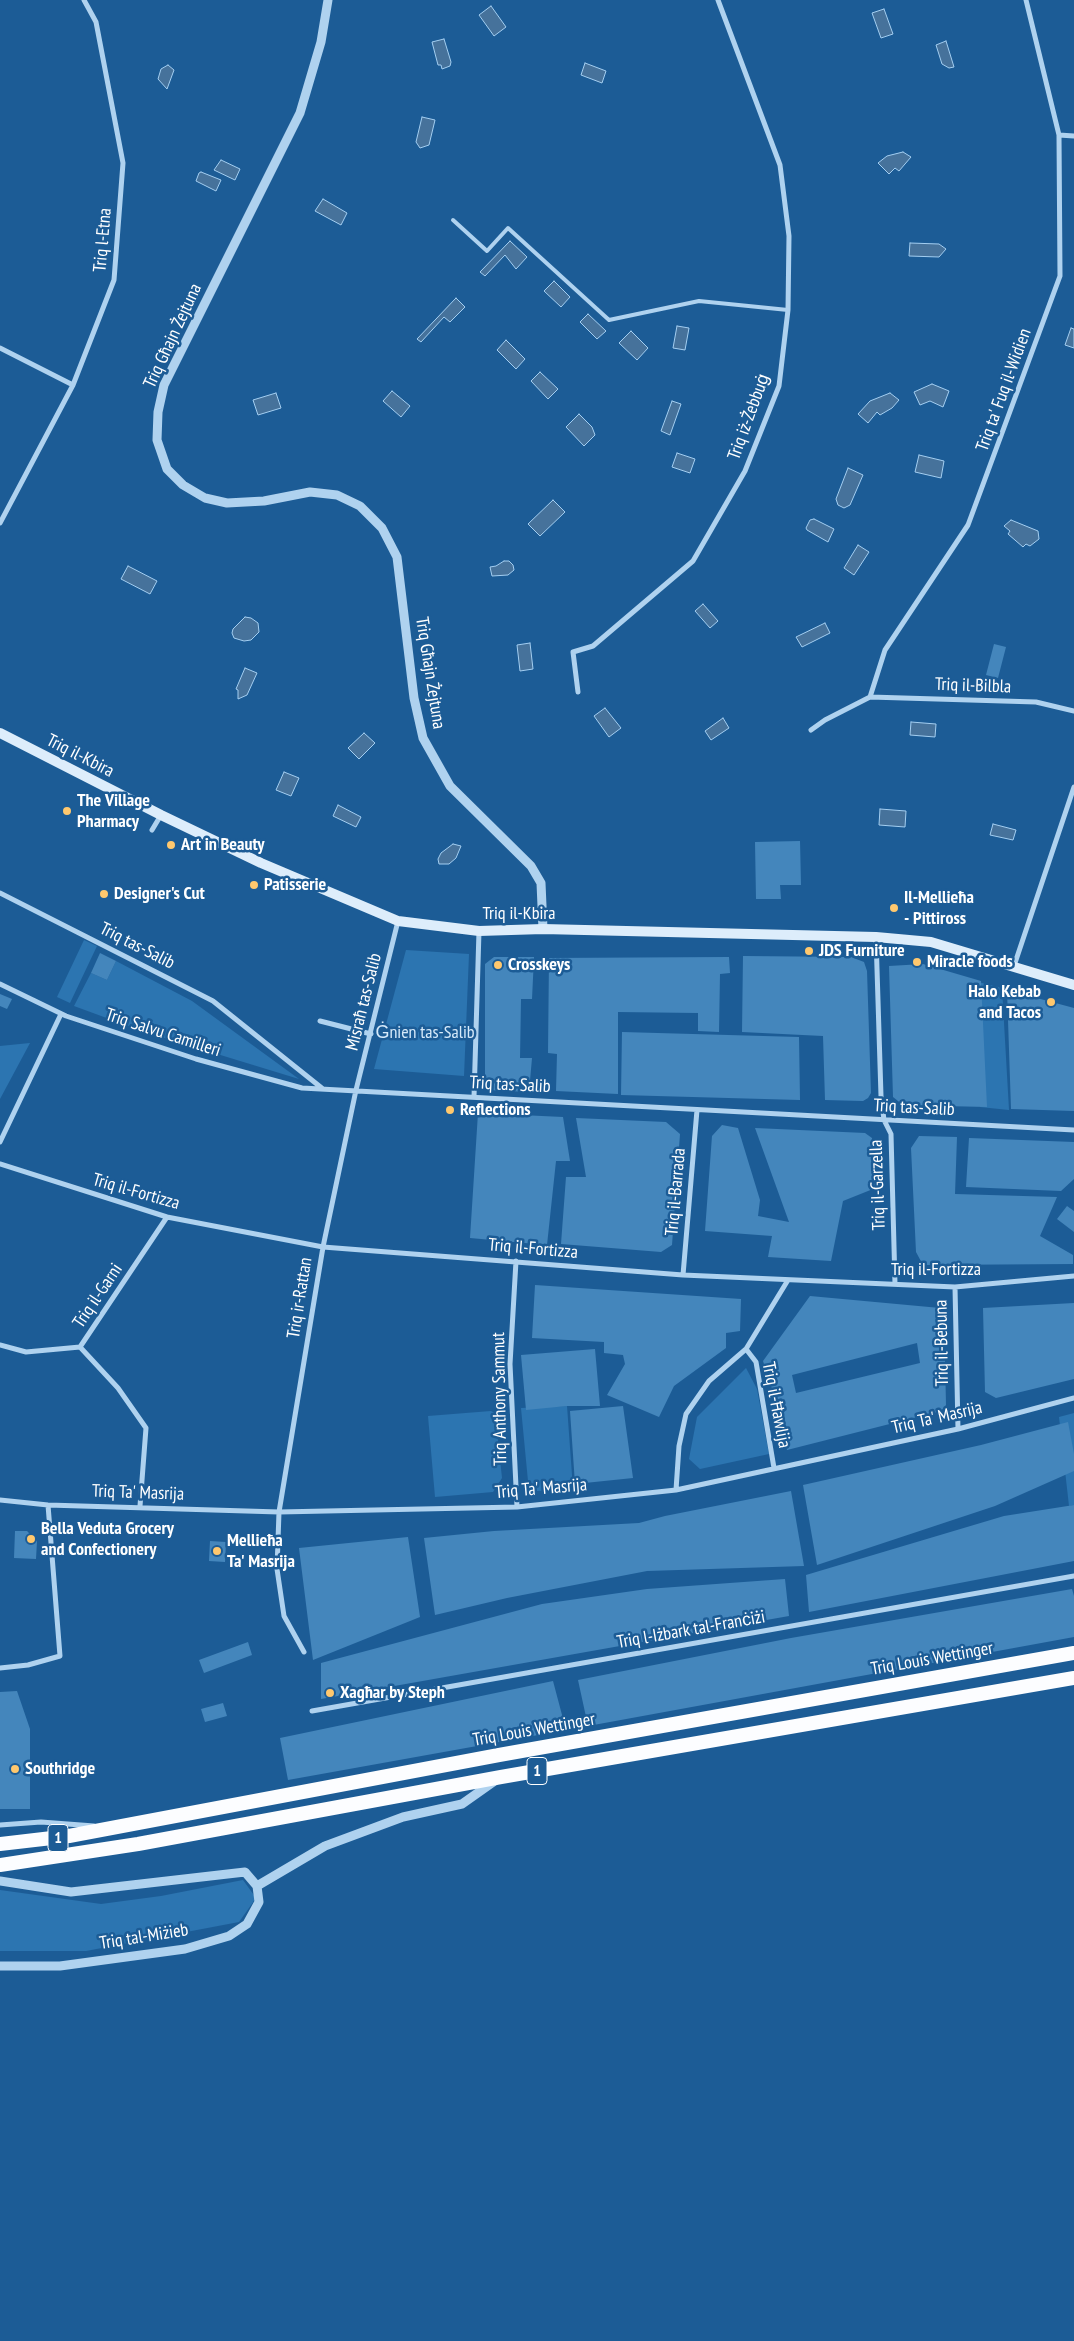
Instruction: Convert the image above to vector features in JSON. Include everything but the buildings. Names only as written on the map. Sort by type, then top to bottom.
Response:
[{"type":"highway","name":"Triq Louis Wettinger","points":[[0,1844],[69,1836],[116,1828],[490,1757],[1074,1653]]},
{"type":"highway","name":"1","points":[[0,1865],[138,1844],[501,1777],[1074,1678]]},
{"type":"main road","name":"Triq il-Kbira","points":[[0,733],[161,815],[261,863],[398,921],[479,931],[543,929],[876,937],[931,942],[1074,985]]},
{"type":"street","name":"Triq l-Etna","points":[[0,523],[73,384],[114,280],[123,163],[96,22],[84,0]]},
{"type":"street","name":"Triq Għajn Żejtuna","points":[[328,0],[321,42],[300,113],[164,385],[158,412],[157,440],[167,469],[183,485],[205,498],[228,503],[264,500],[310,492],[337,495],[360,506],[382,528],[397,557],[414,698],[424,738],[450,786],[531,866],[541,883],[543,929]]},
{"type":"street","name":"Triq iż-Żebbuġ","points":[[578,692],[573,652],[593,646],[693,561],[745,471],[779,386],[788,310],[789,236],[780,165],[718,0]]},
{"type":"street","name":"Triq ta' Fuq il-Widien","points":[[870,697],[886,650],[968,525],[1060,276],[1059,135],[1026,0]]},
{"type":"street","points":[[1059,135],[1074,136]]},
{"type":"street","points":[[0,348],[73,384]]},
{"type":"street","points":[[811,730],[825,720],[870,697]]},
{"type":"street","name":"Triq il-Bilbla","points":[[870,697],[1036,702],[1074,711]]},
{"type":"street","points":[[1014,966],[1074,786]]},
{"type":"street","points":[[152,830],[161,815]]},
{"type":"street","name":"Triq tas-Salib","points":[[0,893],[213,1001],[323,1089],[1074,1130]]},
{"type":"street","name":"Misraħ tas-Salib","points":[[356,1090],[398,921]]},
{"type":"street","points":[[474,1097],[479,931]]},
{"type":"street","name":"Triq il-Garzella","points":[[876,937],[884,1120],[891,1134],[895,1284]]},
{"type":"street","name":"Triq Salvu Camilleri","points":[[0,984],[60,1014],[196,1060],[302,1088],[323,1089]]},
{"type":"street","points":[[0,1142],[60,1014]]},
{"type":"street","points":[[320,1021],[371,1034]]},
{"type":"street","name":"Triq ir-Rattan","points":[[278,1512],[323,1247],[356,1090]]},
{"type":"street","name":"Triq il-Barrada","points":[[683,1275],[697,1110]]},
{"type":"street","name":"Triq il-Fortizza","points":[[0,1164],[166,1217],[323,1247],[683,1275],[788,1280],[954,1286],[1074,1276]]},
{"type":"street","name":"Triq il-Garni","points":[[0,1344],[26,1352],[80,1347],[166,1217]]},
{"type":"street","name":"Triq Anthony Sammut","points":[[516,1261],[510,1364],[517,1507]]},
{"type":"street","points":[[676,1490],[679,1446],[686,1414],[710,1381],[746,1349],[788,1280]]},
{"type":"street","name":"Triq il-Bebuna","points":[[954,1286],[958,1429]]},
{"type":"street","points":[[80,1347],[118,1388],[146,1428],[140,1506]]},
{"type":"street","name":"Triq il-Ħawlija","points":[[746,1349],[756,1362],[774,1468]]},
{"type":"street","name":"Triq Ta' Masrija","points":[[0,1500],[48,1505],[140,1506],[278,1512],[517,1507],[676,1490],[958,1429],[1074,1398]]},
{"type":"street","points":[[0,1668],[28,1665],[60,1656],[48,1505]]},
{"type":"street","points":[[278,1512],[277,1569],[284,1616],[304,1652]]},
{"type":"street","name":"Triq l-Iżbark tal-Franċiżi","points":[[312,1711],[1074,1576]]},
{"type":"street","points":[[0,1881],[71,1892],[245,1872],[256,1886],[325,1846],[404,1817],[462,1804],[501,1777]]},
{"type":"street","points":[[0,1825],[41,1822],[116,1828]]},
{"type":"street","name":"Triq tal-Miżieb","points":[[0,1966],[60,1966],[127,1958],[186,1949],[230,1936],[247,1924],[259,1902],[256,1886]]},
{"type":"lane","points":[[453,220],[488,251],[508,228],[609,320],[699,302],[788,310]]},
{"type":"green space","points":[[84,940],[97,946],[70,1003],[57,997]]},
{"type":"green space","name":"Ġnien tas-Salib","points":[[406,950],[469,954],[464,1076],[374,1069]]},
{"type":"green space","points":[[116,961],[192,1001],[299,1079],[142,1031],[74,1006],[91,973],[107,980]]},
{"type":"green space","points":[[974,981],[1002,988],[1009,1110],[980,1107]]},
{"type":"green space","points":[[30,1043],[0,1099],[0,1046]]},
{"type":"green space","points":[[746,1368],[757,1389],[769,1454],[700,1469],[689,1459],[697,1417]]},
{"type":"green space","points":[[567,1406],[573,1489],[537,1491],[528,1481],[521,1408]]},
{"type":"green space","points":[[491,1411],[495,1413],[502,1478],[493,1492],[435,1497],[428,1416]]},
{"type":"green space","points":[[1074,1413],[1074,1505],[1069,1506],[1059,1417]]},
{"type":"green space","points":[[243,1880],[256,1898],[239,1922],[86,1951],[0,1951],[0,1890],[101,1904],[161,1896]]},
{"type":"shaded area","points":[[491,6],[506,27],[494,36],[479,15]]},
{"type":"shaded area","points":[[884,9],[893,34],[881,38],[872,13]]},
{"type":"shaded area","points":[[444,39],[451,62],[450,66],[442,69],[441,65],[438,65],[432,42]]},
{"type":"shaded area","points":[[946,41],[954,67],[949,68],[942,64],[936,45]]},
{"type":"shaded area","points":[[585,63],[606,71],[602,83],[581,75]]},
{"type":"shaded area","points":[[168,65],[174,70],[167,89],[158,79],[161,69]]},
{"type":"shaded area","points":[[422,117],[435,120],[429,145],[420,148],[416,142]]},
{"type":"shaded area","points":[[903,152],[911,157],[899,171],[895,168],[889,174],[878,163],[887,156]]},
{"type":"shaded area","points":[[221,160],[240,169],[235,180],[214,170]]},
{"type":"shaded area","points":[[201,172],[221,180],[216,191],[196,181]]},
{"type":"shaded area","points":[[323,199],[347,213],[341,225],[315,211]]},
{"type":"shaded area","points":[[510,241],[527,257],[516,269],[505,255],[485,276],[480,272]]},
{"type":"shaded area","points":[[910,243],[939,244],[946,249],[939,257],[909,256]]},
{"type":"shaded area","points":[[554,281],[570,297],[561,307],[544,291]]},
{"type":"shaded area","points":[[456,298],[465,307],[450,322],[444,317],[421,342],[417,339]]},
{"type":"shaded area","points":[[588,314],[606,331],[597,339],[580,322]]},
{"type":"shaded area","points":[[677,326],[689,328],[685,350],[673,348]]},
{"type":"shaded area","points":[[1071,328],[1074,329],[1074,348],[1065,345]]},
{"type":"shaded area","points":[[631,331],[648,348],[637,360],[619,343]]},
{"type":"shaded area","points":[[506,340],[525,359],[516,369],[497,350]]},
{"type":"shaded area","points":[[540,372],[558,389],[548,399],[531,381]]},
{"type":"shaded area","points":[[932,384],[949,391],[943,407],[930,401],[920,405],[914,392]]},
{"type":"shaded area","points":[[392,391],[410,406],[401,417],[383,401]]},
{"type":"shaded area","points":[[276,393],[281,408],[258,415],[253,400]]},
{"type":"shaded area","points":[[890,393],[899,400],[892,408],[880,415],[877,412],[868,423],[858,414],[870,401]]},
{"type":"shaded area","points":[[672,401],[681,404],[670,435],[661,431]]},
{"type":"shaded area","points":[[579,414],[592,427],[595,435],[584,446],[566,427]]},
{"type":"shaded area","points":[[677,453],[695,459],[690,473],[672,467]]},
{"type":"shaded area","points":[[919,455],[944,461],[941,478],[915,472]]},
{"type":"shaded area","points":[[848,468],[863,475],[850,505],[844,508],[838,505],[836,499]]},
{"type":"shaded area","points":[[553,500],[565,512],[540,536],[528,524]]},
{"type":"shaded area","points":[[814,519],[834,529],[828,542],[807,530],[806,528],[810,520]]},
{"type":"shaded area","points":[[1011,520],[1038,531],[1039,539],[1030,546],[1026,544],[1023,547],[1008,534],[1010,531],[1004,526]]},
{"type":"shaded area","points":[[858,545],[869,552],[854,575],[844,568]]},
{"type":"shaded area","points":[[504,561],[509,561],[513,565],[514,570],[508,575],[492,576],[490,567]]},
{"type":"shaded area","points":[[128,566],[157,581],[150,594],[121,579]]},
{"type":"shaded area","points":[[703,604],[718,621],[710,628],[695,611]]},
{"type":"shaded area","points":[[245,617],[251,618],[258,623],[259,632],[251,640],[244,641],[234,638],[232,633],[233,629]]},
{"type":"shaded area","points":[[825,623],[830,633],[802,647],[796,637]]},
{"type":"shaded area","points":[[530,643],[533,669],[520,671],[517,645]]},
{"type":"shaded area","points":[[245,668],[257,673],[247,695],[238,699],[238,690],[236,689]]},
{"type":"shaded area","points":[[605,708],[621,728],[609,737],[594,716]]},
{"type":"shaded area","points":[[723,718],[729,728],[711,740],[705,731]]},
{"type":"shaded area","points":[[911,722],[936,724],[935,737],[910,735]]},
{"type":"shaded area","points":[[364,733],[375,743],[359,759],[348,748]]},
{"type":"shaded area","points":[[284,772],[299,778],[291,796],[276,790]]},
{"type":"shaded area","points":[[338,805],[361,817],[356,827],[333,816]]},
{"type":"shaded area","points":[[880,809],[906,811],[905,827],[879,825]]},
{"type":"shaded area","points":[[993,824],[1016,830],[1013,840],[990,835]]},
{"type":"shaded area","points":[[453,844],[461,846],[456,858],[449,864],[439,864],[438,859],[441,853]]},
{"type":"place","name":"The Village Pharmacy","points":[[67,811]]},
{"type":"place","name":"Art in Beauty","points":[[171,845]]},
{"type":"place","name":"Patisserie","points":[[254,885]]},
{"type":"place","name":"Designer's Cut","points":[[104,894]]},
{"type":"place","name":"Il-Mellieħa - Pittiross","points":[[894,908]]},
{"type":"place","name":"JDS Furniture","points":[[809,951]]},
{"type":"place","name":"Miracle foods","points":[[917,962]]},
{"type":"place","name":"Crosskeys","points":[[498,965]]},
{"type":"place","name":"Halo Kebab and Tacos","points":[[1051,1002]]},
{"type":"place","name":"Reflections","points":[[450,1110]]},
{"type":"place","name":"Bella Veduta Grocery and Confectionery","points":[[31,1539]]},
{"type":"place","name":"Mellieħa Ta' Masrija","points":[[217,1551]]},
{"type":"place","name":"Xagħar by Steph","points":[[330,1693]]},
{"type":"place","name":"Southridge","points":[[15,1769]]}]
